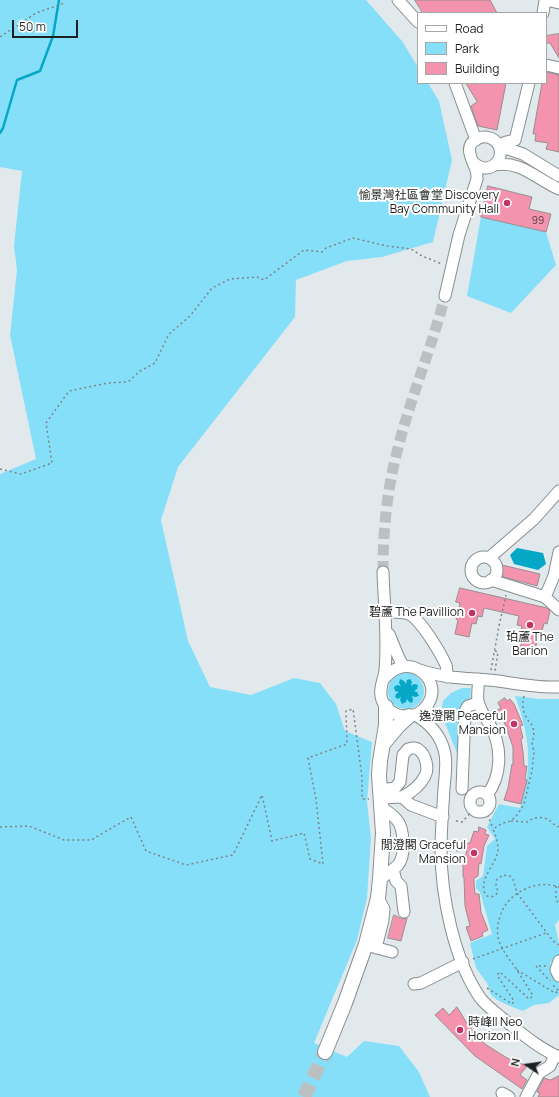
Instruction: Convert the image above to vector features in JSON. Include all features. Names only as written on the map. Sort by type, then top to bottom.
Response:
[{"type":"main road","points":[[325,1052],[371,946],[373,921],[380,879],[383,832],[379,776],[386,725],[386,707]]},
{"type":"main road","points":[[383,745],[398,725],[412,716]]},
{"type":"street","points":[[398,0],[417,21]]},
{"type":"street","points":[[543,12],[546,0],[559,3]]},
{"type":"street","points":[[547,65],[559,68]]},
{"type":"street","points":[[455,84],[476,140]]},
{"type":"street","points":[[499,146],[506,142],[515,140],[530,84]]},
{"type":"street","points":[[445,296],[464,216],[477,179],[477,172],[470,157],[470,149],[472,144],[482,137],[493,139],[499,146],[523,154],[559,176]]},
{"type":"street","points":[[477,179],[498,161],[500,156],[499,146]]},
{"type":"street","points":[[472,162],[478,167],[490,167],[503,163],[523,168],[559,189]]},
{"type":"street","points":[[489,558],[534,519],[559,491]]},
{"type":"street","points":[[545,597],[554,576],[559,552]]},
{"type":"street","points":[[485,557],[489,558],[497,566],[496,574],[491,580],[485,582],[478,580],[472,574],[472,566],[477,559],[485,557]]},
{"type":"street","points":[[383,572],[386,652],[384,679]]},
{"type":"street","points":[[491,580],[545,597],[559,610]]},
{"type":"street","points":[[384,612],[393,646],[403,666]]},
{"type":"street","points":[[384,612],[403,612],[416,619],[438,650],[446,666],[447,677]]},
{"type":"street","points":[[434,730],[421,719],[412,716],[397,715],[386,707],[380,693],[381,686],[389,672],[395,668],[411,666],[419,670],[447,677],[479,679],[545,687],[559,687]]},
{"type":"street","points":[[419,670],[425,675],[430,683],[431,721],[445,754],[446,768],[441,848],[445,900],[451,926],[467,961],[473,986],[483,1001],[530,1040],[557,1056],[550,1066],[539,1073],[526,1097]]},
{"type":"street","points":[[412,716],[424,709],[440,683],[447,677]]},
{"type":"street","points":[[479,679],[478,703],[496,738],[499,762],[497,776],[493,787],[487,795]]},
{"type":"street","points":[[462,789],[465,711],[468,706],[478,703]]},
{"type":"street","points":[[413,748],[419,750],[424,756],[427,774],[421,783],[402,797],[381,799],[400,782],[403,755],[408,749],[413,748]]},
{"type":"street","points":[[478,792],[485,793],[490,801],[488,808],[480,812],[474,809],[470,804],[473,795],[478,792]]},
{"type":"street","points":[[402,797],[411,804],[443,817]]},
{"type":"street","points":[[380,879],[398,865],[402,856],[403,841],[401,826],[381,799]]},
{"type":"street","points":[[393,869],[396,881],[401,886],[404,912]]},
{"type":"street","points":[[371,946],[392,952]]},
{"type":"street","points":[[414,984],[422,983],[467,961]]},
{"type":"path","points":[[0,37],[36,13],[62,4],[64,0]]},
{"type":"path","points":[[0,469],[22,474],[52,463],[46,423],[69,391],[108,382],[128,382],[140,370],[155,363],[169,334],[190,316],[212,288],[230,278],[257,278],[264,280],[304,250],[322,252],[326,248],[353,238],[387,246],[411,249],[422,256],[451,267]]},
{"type":"path","points":[[491,671],[506,595]]},
{"type":"path","points":[[495,651],[498,652],[495,671]]},
{"type":"path","points":[[511,821],[518,814],[524,804],[532,771],[534,752],[532,743],[534,736],[533,726],[523,712],[522,703],[525,694]]},
{"type":"path","points":[[0,827],[29,826],[64,840],[91,840],[131,817],[146,851],[186,865],[233,855],[262,795],[272,841],[304,833],[310,859],[323,864],[316,799],[308,758],[347,744],[346,712],[353,709],[362,777],[362,799],[381,799]]},
{"type":"path","points":[[456,822],[462,822],[474,809]]},
{"type":"path","points":[[486,810],[498,844],[494,862],[485,877],[484,891],[489,897],[492,898],[496,896],[498,892],[496,886],[497,879],[503,875],[507,875],[513,879],[517,893],[553,941],[559,945]]},
{"type":"path","points":[[493,829],[503,822],[527,822],[536,817],[548,819],[559,827]]},
{"type":"path","points":[[487,988],[512,1004],[514,1001],[497,974],[500,972],[529,999],[533,996],[502,949],[498,933],[500,918],[507,903],[517,893],[533,886],[548,885],[559,887]]},
{"type":"path","points":[[556,886],[556,900],[559,904]]},
{"type":"path","points":[[467,961],[547,932]]},
{"type":"path","points":[[516,969],[556,993],[559,991],[536,966],[558,968]]},
{"type":"green space","points":[[0,0],[366,0],[402,41],[417,65],[417,84],[429,84],[439,101],[452,160],[433,242],[382,257],[347,261],[296,280],[295,317],[178,467],[161,520],[188,641],[210,687],[251,695],[294,678],[320,683],[336,704],[345,731],[372,742],[367,802],[371,838],[367,898],[357,940],[314,1043],[347,1057],[364,1041],[399,1046],[419,1072],[430,1097],[0,1097],[0,474],[36,459],[10,335],[17,270],[14,246],[22,171],[0,167]]},
{"type":"green space","points":[[481,217],[546,232],[556,265],[511,313],[467,296]]},
{"type":"green space","points":[[410,673],[419,678],[423,684],[423,698],[419,704],[410,709],[402,709],[393,704],[389,698],[388,687],[393,678],[399,674]]},
{"type":"green space","points":[[462,688],[471,688],[470,702],[460,753],[457,753],[441,713],[443,701],[451,693]]},
{"type":"green space","points":[[515,696],[539,699],[559,699],[559,920],[555,925],[559,943],[559,956],[550,963],[556,980],[559,983],[559,995],[549,1003],[534,1005],[523,1011],[497,1000],[491,995],[487,983],[476,968],[470,943],[492,934],[480,892],[476,888],[476,881],[483,876],[487,846],[495,839],[487,827],[499,804],[520,808],[527,779],[527,738]]},
{"type":"shaded area","points":[[517,548],[543,553],[546,564],[538,570],[514,564],[510,555]]},
{"type":"shaded area","points":[[400,679],[406,684],[407,680],[410,679],[412,682],[411,686],[414,684],[418,685],[417,689],[414,691],[417,692],[419,696],[412,696],[412,703],[407,699],[406,702],[402,704],[400,700],[401,697],[398,699],[395,697],[399,692],[395,691],[394,687],[397,685],[401,686],[399,683]]},
{"type":"building","points":[[415,0],[490,0],[496,12],[422,12]]},
{"type":"building","points":[[559,34],[559,58],[550,43],[547,43],[547,36]]},
{"type":"building","points":[[547,72],[559,75],[559,152],[546,149],[548,143],[535,141],[536,134],[533,134],[542,84],[547,84]]},
{"type":"building","points":[[467,84],[506,84],[497,130],[478,126],[471,106],[477,102]]},
{"type":"building","name":"愉景灣社區會堂 Discovery Bay Community Hall","points":[[488,186],[532,197],[529,209],[551,214],[546,232],[481,217]]},
{"type":"building","points":[[502,565],[540,574],[537,586],[500,576]]},
{"type":"building","points":[[460,588],[547,608],[550,611],[547,624],[544,623],[540,639],[538,638],[534,653],[520,649],[523,636],[519,635],[522,626],[517,625],[519,616],[484,608],[482,617],[478,616],[476,624],[472,623],[469,637],[455,634],[458,620],[456,619],[460,603],[456,602]]},
{"type":"building","points":[[505,698],[507,701],[510,699],[514,704],[523,725],[520,726],[523,738],[521,739],[524,766],[527,766],[525,779],[527,780],[521,804],[504,800],[508,788],[512,764],[513,765],[513,747],[502,716],[495,720],[491,713],[501,708],[498,703]]},
{"type":"building","points":[[479,827],[486,830],[485,834],[489,835],[484,846],[481,864],[479,863],[478,876],[474,878],[474,883],[475,894],[479,894],[481,912],[488,930],[482,933],[483,936],[471,941],[466,927],[470,926],[465,906],[463,877],[463,864],[467,850],[456,851],[456,844],[470,843],[474,831],[478,832]]},
{"type":"building","points":[[394,915],[402,919],[407,918],[401,941],[388,938]]},
{"type":"building","points":[[457,1007],[468,1025],[485,1044],[507,1058],[527,1066],[520,1075],[527,1080],[522,1089],[475,1056],[435,1015],[443,1008],[449,1015]]},
{"type":"building","points":[[559,1076],[559,1097],[538,1097],[540,1093],[537,1092],[544,1078],[550,1080]]},
{"type":"waterway","points":[[0,133],[3,128],[17,80],[40,71],[53,36],[59,0]]},
{"type":"tunnel","points":[[383,572],[386,510],[394,463],[409,409],[445,296]]},
{"type":"tunnel","points":[[304,1097],[325,1052]]},
{"type":"place","name":"愉景灣社區會堂 Discovery Bay Community Hall","points":[[507,203]]},
{"type":"place","name":"碧蘆 The Pavillion","points":[[472,613]]},
{"type":"place","name":"珀蘆 The Barion","points":[[530,625]]},
{"type":"place","name":"逸澄閣 Peaceful Mansion","points":[[514,724]]},
{"type":"place","name":"閒澄閣 Graceful Mansion","points":[[474,853]]},
{"type":"place","name":"時峰II Neo Horizon II","points":[[460,1030]]}]
